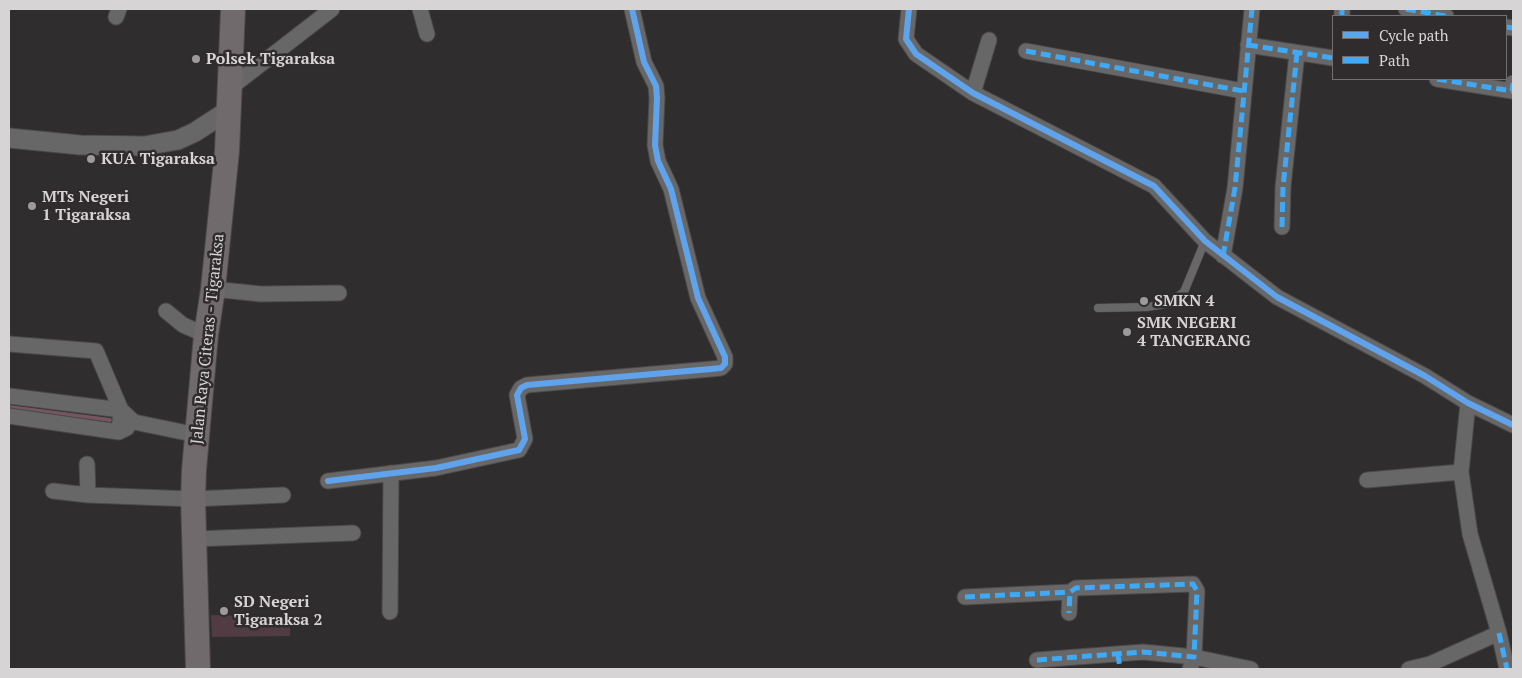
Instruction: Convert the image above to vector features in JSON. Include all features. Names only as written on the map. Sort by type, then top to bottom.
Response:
[{"type":"main road","name":"Jalan Raya Citeras - Tigaraksa","points":[[198,669],[193,498],[206,334],[213,290],[230,99],[233,9]]},
{"type":"street","points":[[9,138],[80,145],[144,146],[178,140],[195,132],[332,9]]},
{"type":"street","points":[[420,9],[428,34]]},
{"type":"street","points":[[328,482],[436,468],[519,450],[523,446],[525,439],[517,395],[521,388],[527,386],[720,368],[725,364],[724,357],[698,298],[671,189],[658,161],[654,138],[656,92],[644,62],[632,9]]},
{"type":"street","points":[[909,9],[906,39],[910,48],[916,54],[974,93],[1150,183],[1205,241],[1277,297],[1513,425]]},
{"type":"street","points":[[1223,256],[1235,188],[1252,9]]},
{"type":"street","points":[[1412,9],[1441,15]]},
{"type":"street","points":[[974,93],[989,40]]},
{"type":"street","points":[[1248,45],[1332,58]]},
{"type":"street","points":[[1026,51],[1243,91]]},
{"type":"street","points":[[1282,227],[1283,187],[1297,53]]},
{"type":"street","points":[[1460,81],[1512,91],[1513,83]]},
{"type":"street","points":[[213,290],[262,294],[340,293]]},
{"type":"street","points":[[166,311],[183,325],[206,334]]},
{"type":"street","points":[[9,344],[96,351],[121,410],[134,422],[197,435]]},
{"type":"street","points":[[9,396],[121,410]]},
{"type":"street","points":[[1468,402],[1461,472],[1470,534],[1499,633],[1507,669]]},
{"type":"street","points":[[119,432],[121,410]]},
{"type":"street","points":[[9,416],[119,432],[130,427],[134,422]]},
{"type":"street","points":[[87,464],[88,494]]},
{"type":"street","points":[[1367,480],[1461,472]]},
{"type":"street","points":[[390,612],[392,474]]},
{"type":"street","points":[[53,491],[193,498],[283,495]]},
{"type":"street","points":[[194,539],[353,533]]},
{"type":"street","points":[[965,597],[1070,592],[1076,588],[1193,584],[1197,591],[1192,663]]},
{"type":"street","points":[[1069,613],[1070,592]]},
{"type":"street","points":[[1409,669],[1430,664],[1499,633]]},
{"type":"street","points":[[1037,660],[1054,665],[1119,662],[1143,652],[1192,663],[1251,669]]},
{"type":"lane","points":[[1098,308],[1148,307],[1166,304],[1184,292],[1205,241]]},
{"type":"shaded area","points":[[211,615],[290,617],[290,636],[212,637]]},
{"type":"waterway","points":[[9,407],[110,420]]},
{"type":"marked path","points":[[1223,256],[1235,188],[1252,9]]},
{"type":"marked path","points":[[1342,9],[1342,15]]},
{"type":"marked path","points":[[1406,9],[1440,15]]},
{"type":"marked path","points":[[1507,27],[1513,28]]},
{"type":"marked path","points":[[1248,45],[1332,58]]},
{"type":"marked path","points":[[1026,51],[1243,91]]},
{"type":"marked path","points":[[1282,227],[1283,187],[1297,53]]},
{"type":"marked path","points":[[1443,80],[1512,91],[1513,83]]},
{"type":"marked path","points":[[1037,660],[1143,652],[1194,657],[1197,591],[1193,584],[1076,588],[1070,592],[1069,613]]},
{"type":"marked path","points":[[965,597],[1070,592]]},
{"type":"marked path","points":[[1499,633],[1507,669]]},
{"type":"marked path","points":[[1118,654],[1120,669]]},
{"type":"cycle path","points":[[328,481],[436,468],[519,450],[525,439],[517,395],[521,388],[527,385],[721,368],[725,364],[725,357],[698,298],[671,189],[658,161],[655,145],[656,86],[644,62],[632,9]]},
{"type":"cycle path","points":[[909,9],[906,39],[916,54],[973,93],[1154,186],[1205,241],[1277,297],[1425,376],[1468,403],[1513,425]]},
{"type":"place","name":"Polsek Tigaraksa","points":[[196,59]]},
{"type":"place","name":"KUA Tigaraksa","points":[[91,159]]},
{"type":"place","name":"MTs Negeri 1 Tigaraksa","points":[[32,206]]},
{"type":"place","name":"SMKN 4","points":[[1144,301]]},
{"type":"place","name":"SMK NEGERI 4 TANGERANG","points":[[1127,332]]},
{"type":"place","name":"SD Negeri Tigaraksa 2","points":[[224,611]]}]
